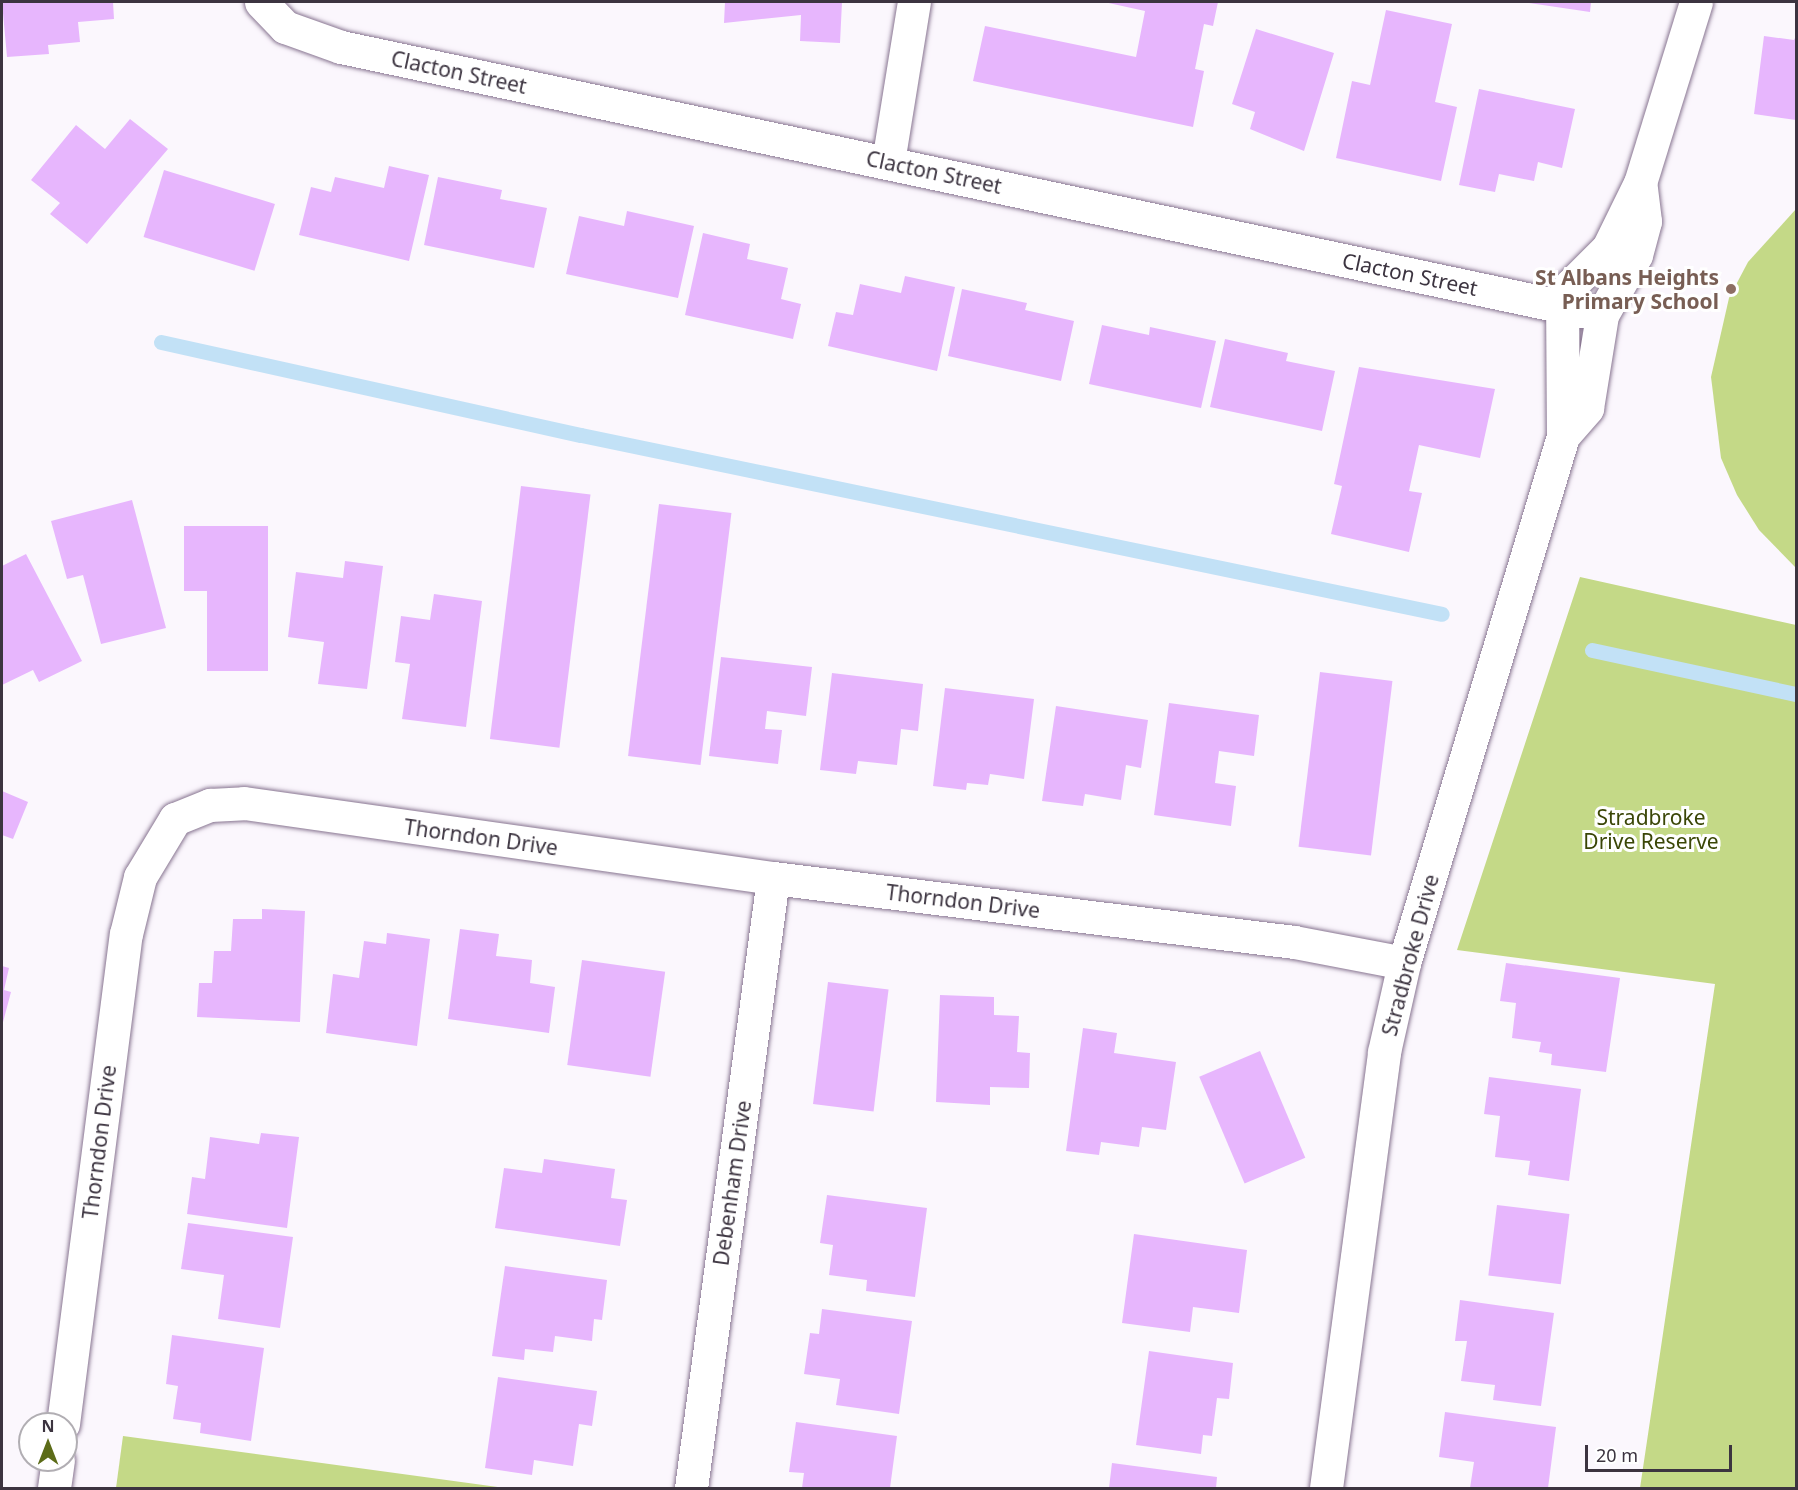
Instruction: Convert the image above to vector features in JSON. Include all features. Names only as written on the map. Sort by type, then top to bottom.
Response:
[{"type":"street","points":[[888,162],[914,2]]},
{"type":"street","name":"Stradbroke Drive","points":[[1326,1488],[1381,1074],[1404,963],[1563,436],[1562,307],[1571,285],[1608,248],[1640,183],[1696,2]]},
{"type":"street","name":"Clacton Street","points":[[266,10],[305,37],[341,47],[1602,315]]},
{"type":"street","name":"Stradbroke Drive","points":[[1563,436],[1587,408],[1594,386],[1594,342],[1602,315],[1636,255],[1645,221],[1640,183]]},
{"type":"street","name":"Thorndon Drive","points":[[65,1412],[126,934],[140,877],[175,819],[210,805],[244,803],[772,878],[1294,942],[1404,963]]},
{"type":"street","name":"Debenham Drive","points":[[691,1488],[772,878]]},
{"type":"street","points":[[54,1488],[56,1472]]},
{"type":"green space","points":[[1796,209],[1796,568],[1759,530],[1737,495],[1721,458],[1711,377],[1729,298],[1748,262]]},
{"type":"green space","name":"Stradbroke Drive Reserve","points":[[1580,577],[1796,625],[1796,1488],[1640,1488],[1715,984],[1457,950]]},
{"type":"green space","points":[[123,1436],[505,1488],[116,1488]]},
{"type":"building","points":[[2,2],[113,2],[114,19],[78,22],[80,42],[48,45],[49,54],[7,57]]},
{"type":"building","points":[[725,2],[842,2],[840,43],[800,41],[801,15],[724,23]]},
{"type":"building","points":[[1104,2],[1218,2],[1213,26],[1204,24],[1195,69],[1204,71],[1193,127],[973,81],[985,26],[1136,57],[1145,11]]},
{"type":"building","points":[[1523,2],[1591,2],[1590,12]]},
{"type":"building","points":[[1386,10],[1452,24],[1435,102],[1457,107],[1441,181],[1336,158],[1352,81],[1370,85]]},
{"type":"building","points":[[1256,29],[1334,53],[1304,151],[1250,129],[1255,112],[1232,104]]},
{"type":"building","points":[[1764,36],[1794,40],[1796,36],[1796,120],[1754,114]]},
{"type":"building","points":[[1479,89],[1575,109],[1562,168],[1538,162],[1534,181],[1499,174],[1495,192],[1459,185]]},
{"type":"building","points":[[130,119],[168,149],[87,244],[50,214],[60,203],[31,180],[76,125],[105,149]]},
{"type":"building","points":[[389,166],[429,175],[409,261],[299,235],[311,187],[331,192],[335,177],[384,188]]},
{"type":"building","points":[[164,170],[275,204],[254,271],[144,237]]},
{"type":"building","points":[[438,177],[502,190],[500,199],[547,208],[534,268],[424,245]]},
{"type":"building","points":[[627,211],[694,226],[678,298],[566,274],[579,216],[624,226]]},
{"type":"building","points":[[703,233],[750,244],[747,259],[788,268],[781,299],[801,304],[793,339],[685,315]]},
{"type":"building","points":[[905,276],[955,287],[937,371],[828,346],[836,312],[853,315],[860,284],[901,293]]},
{"type":"building","points":[[962,289],[1027,303],[1025,310],[1074,321],[1061,381],[948,356]]},
{"type":"building","points":[[1102,325],[1149,335],[1150,327],[1216,341],[1201,408],[1089,384]]},
{"type":"building","points":[[1225,339],[1288,353],[1286,361],[1335,371],[1322,431],[1210,407]]},
{"type":"building","points":[[1359,367],[1495,389],[1480,458],[1419,445],[1409,491],[1422,493],[1409,552],[1331,534],[1342,486],[1334,484]]},
{"type":"building","points":[[521,486],[590,495],[559,748],[490,739]]},
{"type":"building","points":[[132,500],[166,628],[101,644],[83,575],[67,579],[51,521]]},
{"type":"building","points":[[659,504],[731,513],[701,765],[628,756]]},
{"type":"building","points":[[184,526],[268,526],[268,671],[207,671],[207,591],[184,591]]},
{"type":"building","points":[[26,554],[82,661],[39,682],[33,670],[2,685],[2,566]]},
{"type":"building","points":[[345,561],[383,566],[367,689],[318,684],[324,642],[288,637],[296,572],[343,578]]},
{"type":"building","points":[[434,594],[482,601],[466,727],[402,719],[410,664],[395,662],[401,616],[430,620]]},
{"type":"building","points":[[721,657],[812,667],[806,716],[767,711],[765,729],[782,730],[778,764],[709,756]]},
{"type":"building","points":[[1320,672],[1392,681],[1371,856],[1299,847]]},
{"type":"building","points":[[832,673],[923,684],[918,731],[901,729],[897,765],[858,761],[856,774],[820,770]]},
{"type":"building","points":[[945,688],[1034,699],[1024,779],[990,774],[988,785],[967,783],[966,790],[933,786]]},
{"type":"building","points":[[1169,703],[1259,715],[1254,756],[1219,751],[1215,783],[1236,786],[1231,826],[1154,815]]},
{"type":"building","points":[[1056,706],[1148,720],[1141,768],[1126,765],[1121,800],[1085,794],[1083,806],[1042,801]]},
{"type":"building","points":[[2,791],[28,802],[13,839],[2,835]]},
{"type":"building","points":[[262,909],[305,911],[300,1022],[197,1017],[199,983],[212,983],[214,951],[231,951],[233,919],[262,919]]},
{"type":"building","points":[[460,929],[499,934],[496,956],[532,960],[530,983],[555,987],[549,1033],[448,1019]]},
{"type":"building","points":[[387,933],[430,939],[417,1046],[326,1033],[333,974],[359,978],[364,941],[386,944]]},
{"type":"building","points":[[582,960],[665,972],[650,1077],[567,1065]]},
{"type":"building","points":[[1506,963],[1620,978],[1606,1072],[1551,1065],[1552,1054],[1539,1052],[1541,1042],[1512,1038],[1516,1003],[1500,1001]]},
{"type":"building","points":[[2,966],[9,968],[4,990],[11,992],[2,1026]]},
{"type":"building","points":[[828,982],[889,989],[874,1112],[813,1104]]},
{"type":"building","points":[[940,995],[994,997],[994,1015],[1019,1016],[1017,1052],[1030,1053],[1029,1088],[990,1087],[990,1105],[936,1102]]},
{"type":"building","points":[[1083,1028],[1117,1033],[1114,1053],[1176,1062],[1166,1130],[1142,1127],[1139,1147],[1101,1142],[1099,1155],[1066,1151]]},
{"type":"building","points":[[1260,1051],[1305,1158],[1245,1184],[1199,1077]]},
{"type":"building","points":[[1489,1077],[1581,1089],[1569,1181],[1528,1175],[1530,1161],[1495,1157],[1500,1116],[1484,1114]]},
{"type":"building","points":[[261,1133],[299,1137],[287,1228],[187,1214],[192,1177],[205,1179],[210,1137],[259,1144]]},
{"type":"building","points":[[544,1159],[615,1169],[611,1198],[627,1200],[620,1246],[495,1228],[504,1168],[542,1173]]},
{"type":"building","points":[[827,1195],[927,1208],[915,1297],[866,1291],[867,1280],[829,1275],[833,1245],[820,1243]]},
{"type":"building","points":[[1497,1205],[1569,1214],[1561,1284],[1488,1275]]},
{"type":"building","points":[[188,1223],[293,1237],[280,1328],[218,1319],[224,1275],[181,1269]]},
{"type":"building","points":[[1134,1234],[1247,1250],[1239,1313],[1193,1307],[1190,1332],[1122,1323]]},
{"type":"building","points":[[505,1266],[607,1280],[602,1320],[594,1319],[592,1341],[555,1336],[553,1352],[525,1349],[524,1360],[492,1356]]},
{"type":"building","points":[[1460,1300],[1554,1313],[1541,1406],[1493,1400],[1495,1385],[1461,1381],[1467,1341],[1455,1341]]},
{"type":"building","points":[[822,1309],[912,1321],[899,1414],[836,1405],[840,1379],[804,1374],[810,1333],[819,1334]]},
{"type":"building","points":[[172,1335],[264,1348],[251,1441],[200,1433],[201,1423],[173,1419],[178,1386],[166,1384]]},
{"type":"building","points":[[1149,1351],[1233,1363],[1229,1399],[1217,1398],[1212,1436],[1203,1435],[1201,1454],[1136,1445]]},
{"type":"building","points":[[498,1377],[597,1391],[592,1426],[579,1424],[573,1466],[534,1460],[532,1475],[485,1468]]},
{"type":"building","points":[[1445,1412],[1556,1427],[1548,1488],[1470,1488],[1474,1462],[1439,1457]]},
{"type":"building","points":[[796,1422],[897,1436],[890,1488],[802,1488],[804,1473],[789,1472]]},
{"type":"building","points":[[1112,1463],[1217,1477],[1216,1488],[1109,1488]]},
{"type":"waterway","points":[[161,342],[581,435],[1442,614]]},
{"type":"waterway","points":[[1592,650],[1796,694]]},
{"type":"place","name":"St Albans Heights Primary School","points":[[1731,289]]}]
